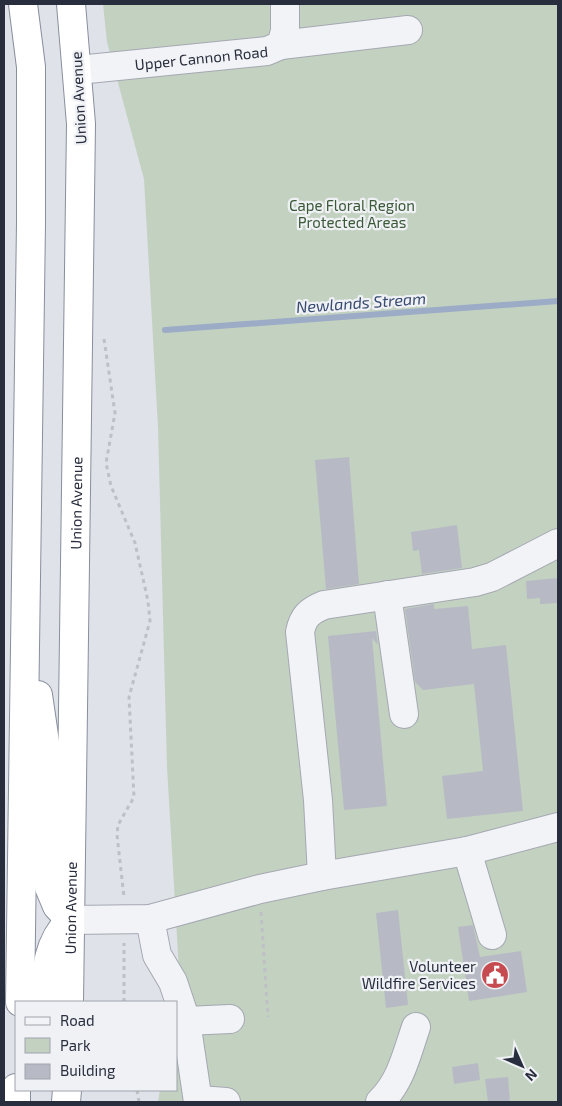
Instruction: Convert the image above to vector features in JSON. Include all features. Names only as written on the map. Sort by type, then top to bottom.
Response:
[{"type":"highway","points":[[20,1001],[32,110],[31,66],[23,4]]},
{"type":"highway","name":"Union Avenue","points":[[69,1001],[81,124],[72,4]]},
{"type":"highway","points":[[26,659],[37,690],[47,756],[49,887],[57,906],[70,920],[56,938],[50,953],[44,1001]]},
{"type":"street","name":"Upper Cannon Road","points":[[78,70],[267,51],[280,45],[286,31],[285,4]]},
{"type":"street","points":[[280,45],[408,30]]},
{"type":"street","points":[[322,876],[318,800],[300,632],[303,618],[313,610],[324,605],[475,582],[492,577],[558,543]]},
{"type":"street","points":[[388,595],[404,714]]},
{"type":"street","points":[[70,920],[137,920],[260,889],[322,876],[467,852],[558,826]]},
{"type":"street","points":[[467,852],[492,935]]},
{"type":"street","points":[[137,920],[173,982],[186,1021],[199,1101],[226,1102]]},
{"type":"street","points":[[186,1021],[230,1019]]},
{"type":"street","points":[[380,1102],[395,1083],[416,1027]]},
{"type":"path","points":[[104,337],[115,413],[106,463],[111,486],[134,543],[150,609],[150,621],[129,697],[134,797],[118,825],[117,835],[123,883],[137,920],[124,1001]]},
{"type":"path","points":[[260,889],[268,1017]]},
{"type":"green space","name":"Cape Floral Region Protected Areas","points":[[103,4],[558,4],[558,1102],[158,1102],[160,1091],[178,1091],[178,1001],[176,1001],[179,971],[167,767],[158,427],[144,179],[107,42]]},
{"type":"building","points":[[349,457],[359,584],[326,589],[315,460]]},
{"type":"building","points":[[457,525],[462,568],[422,574],[419,550],[413,551],[411,532]]},
{"type":"building","points":[[558,578],[558,603],[540,604],[540,598],[527,599],[526,581]]},
{"type":"building","points":[[434,604],[434,609],[468,606],[472,649],[506,645],[523,811],[447,819],[442,776],[483,771],[474,684],[423,690],[415,682],[405,609]]},
{"type":"building","points":[[376,631],[378,645],[372,638],[387,806],[344,810],[328,636]]},
{"type":"building","points":[[398,910],[408,1005],[386,1008],[376,913]]},
{"type":"building","name":"Volunteer Wildfire Services","points":[[473,925],[480,957],[521,951],[527,992],[469,1001],[458,927]]},
{"type":"building","points":[[478,1063],[480,1080],[454,1084],[452,1067]]},
{"type":"building","points":[[508,1077],[510,1102],[488,1102],[485,1079]]},
{"type":"waterway","name":"Newlands Stream","points":[[165,330],[558,301]]},
{"type":"place","name":"Volunteer Wildfire Services","points":[[495,975]]}]
